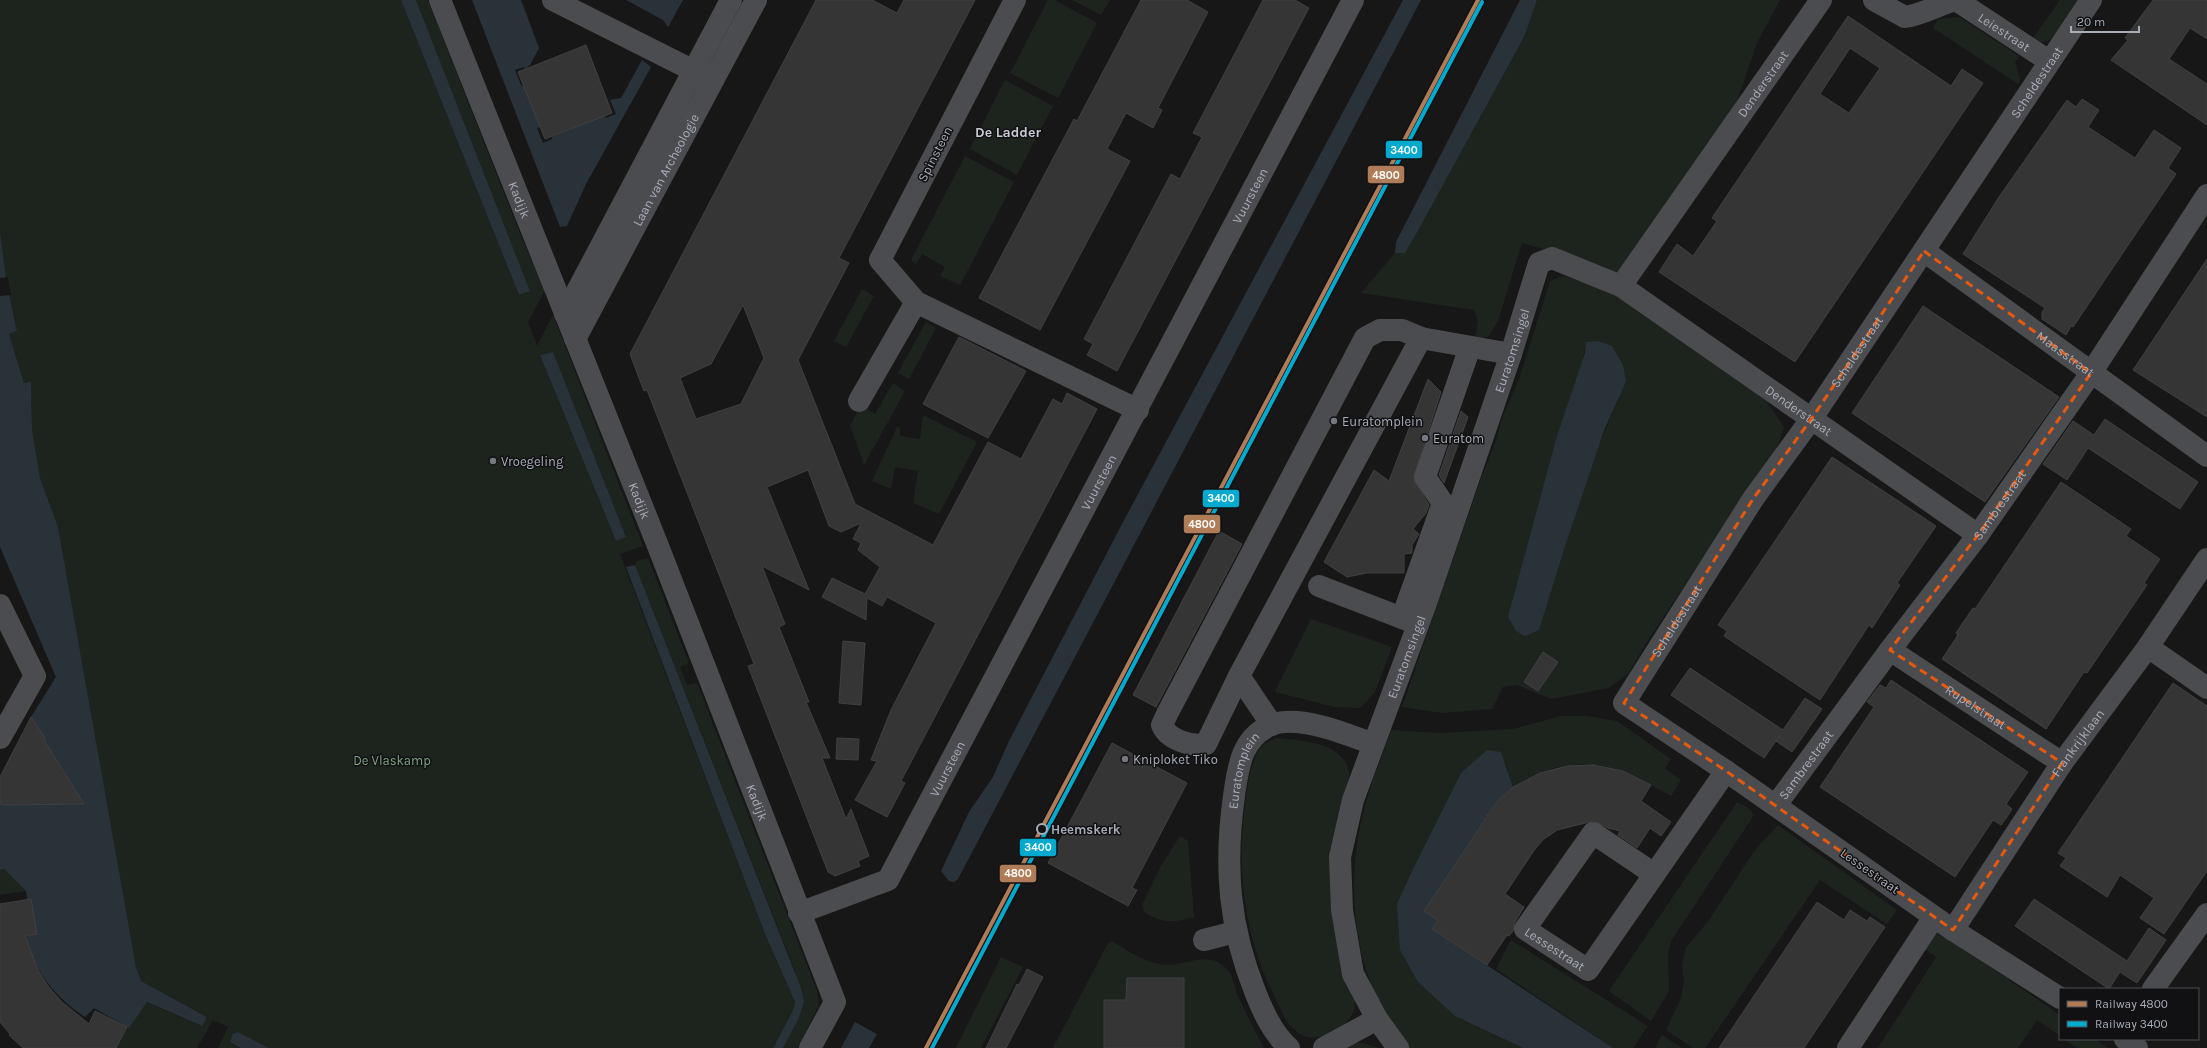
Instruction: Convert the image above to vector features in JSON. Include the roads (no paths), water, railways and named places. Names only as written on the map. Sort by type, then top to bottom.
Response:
[{"type":"street","name":"Kadijk","points":[[440,0],[658,546],[834,1002],[810,1048]]},
{"type":"street","points":[[553,0],[713,80]]},
{"type":"street","name":"Laan van Archeologie","points":[[565,314],[731,0]]},
{"type":"street","name":"Laan van Archeologie","points":[[575,339],[756,0]]},
{"type":"street","name":"Spinsteen","points":[[1015,0],[880,260],[916,302],[1138,410]]},
{"type":"street","name":"Vuursteen","points":[[799,913],[888,880],[1138,410],[1353,0]]},
{"type":"street","name":"Denderstraat","points":[[1621,286],[1821,0]]},
{"type":"street","name":"Leiestraat","points":[[1874,0],[1905,17],[1921,14],[1937,2],[1956,0],[2049,61]]},
{"type":"street","name":"Scheldestraat","points":[[1624,703],[1753,500],[1812,418],[2091,0]]},
{"type":"street","name":"Sambrestraat","points":[[1776,805],[1890,650],[1978,535],[2091,373],[2207,195]]},
{"type":"street","name":"Maasstraat","points":[[1924,251],[2207,456]]},
{"type":"street","name":"Denderstraat","points":[[1539,263],[1552,258],[1621,286],[1978,535]]},
{"type":"street","name":"Euratomsingel","points":[[1398,1048],[1377,1019],[1353,974],[1342,910],[1340,857],[1352,800],[1373,744],[1410,621],[1449,509],[1511,354],[1539,263]]},
{"type":"street","points":[[859,401],[916,302]]},
{"type":"street","points":[[1421,338],[1239,676],[1206,744],[1197,746],[1178,740],[1164,730],[1162,725],[1167,714],[1366,338],[1380,330],[1402,330],[1421,338],[1511,354]]},
{"type":"street","points":[[1449,509],[1425,477],[1470,347]]},
{"type":"street","name":"Frankrijklaan","points":[[1953,930],[2062,763],[2148,647],[2207,559]]},
{"type":"street","points":[[1319,586],[1410,621]]},
{"type":"street","points":[[0,605],[35,676],[0,738]]},
{"type":"street","points":[[2148,647],[2207,688]]},
{"type":"street","name":"Rupelstraat","points":[[1890,650],[2062,763]]},
{"type":"street","points":[[1239,676],[1272,725]]},
{"type":"street","name":"Lessestraat","points":[[1624,703],[1726,770],[1953,930],[2059,997]]},
{"type":"street","name":"Euratomplein","points":[[1289,1048],[1278,1036],[1265,1017],[1250,980],[1235,932],[1228,848],[1238,772],[1246,745],[1258,732],[1272,725],[1285,722],[1321,727],[1373,744]]},
{"type":"street","name":"Lessestraat","points":[[1654,874],[1592,833],[1525,929],[1588,970],[1726,770]]},
{"type":"street","points":[[2153,988],[2207,914]]},
{"type":"street","points":[[1848,1048],[1934,917]]},
{"type":"street","points":[[1204,940],[1235,932]]},
{"type":"street","points":[[1324,1048],[1377,1019]]},
{"type":"street","points":[[2125,1040],[2137,1048]]},
{"type":"rail line","name":"4800","points":[[926,1048],[1478,0]]},
{"type":"rail line","name":"3400","points":[[932,1048],[1482,2]]},
{"type":"place","name":"Euratomplein","points":[[1334,421]]},
{"type":"place","name":"Euratom","points":[[1425,438]]},
{"type":"place","name":"Vroegeling","points":[[493,461]]},
{"type":"place","name":"Kniploket Tiko","points":[[1125,759]]},
{"type":"place","name":"Heemskerk","points":[[1042,829]]},
{"type":"district","name":"De Ladder","points":[[1008,132]]},
{"type":"park label","name":"De Vlaskamp","points":[[392,760]]}]
